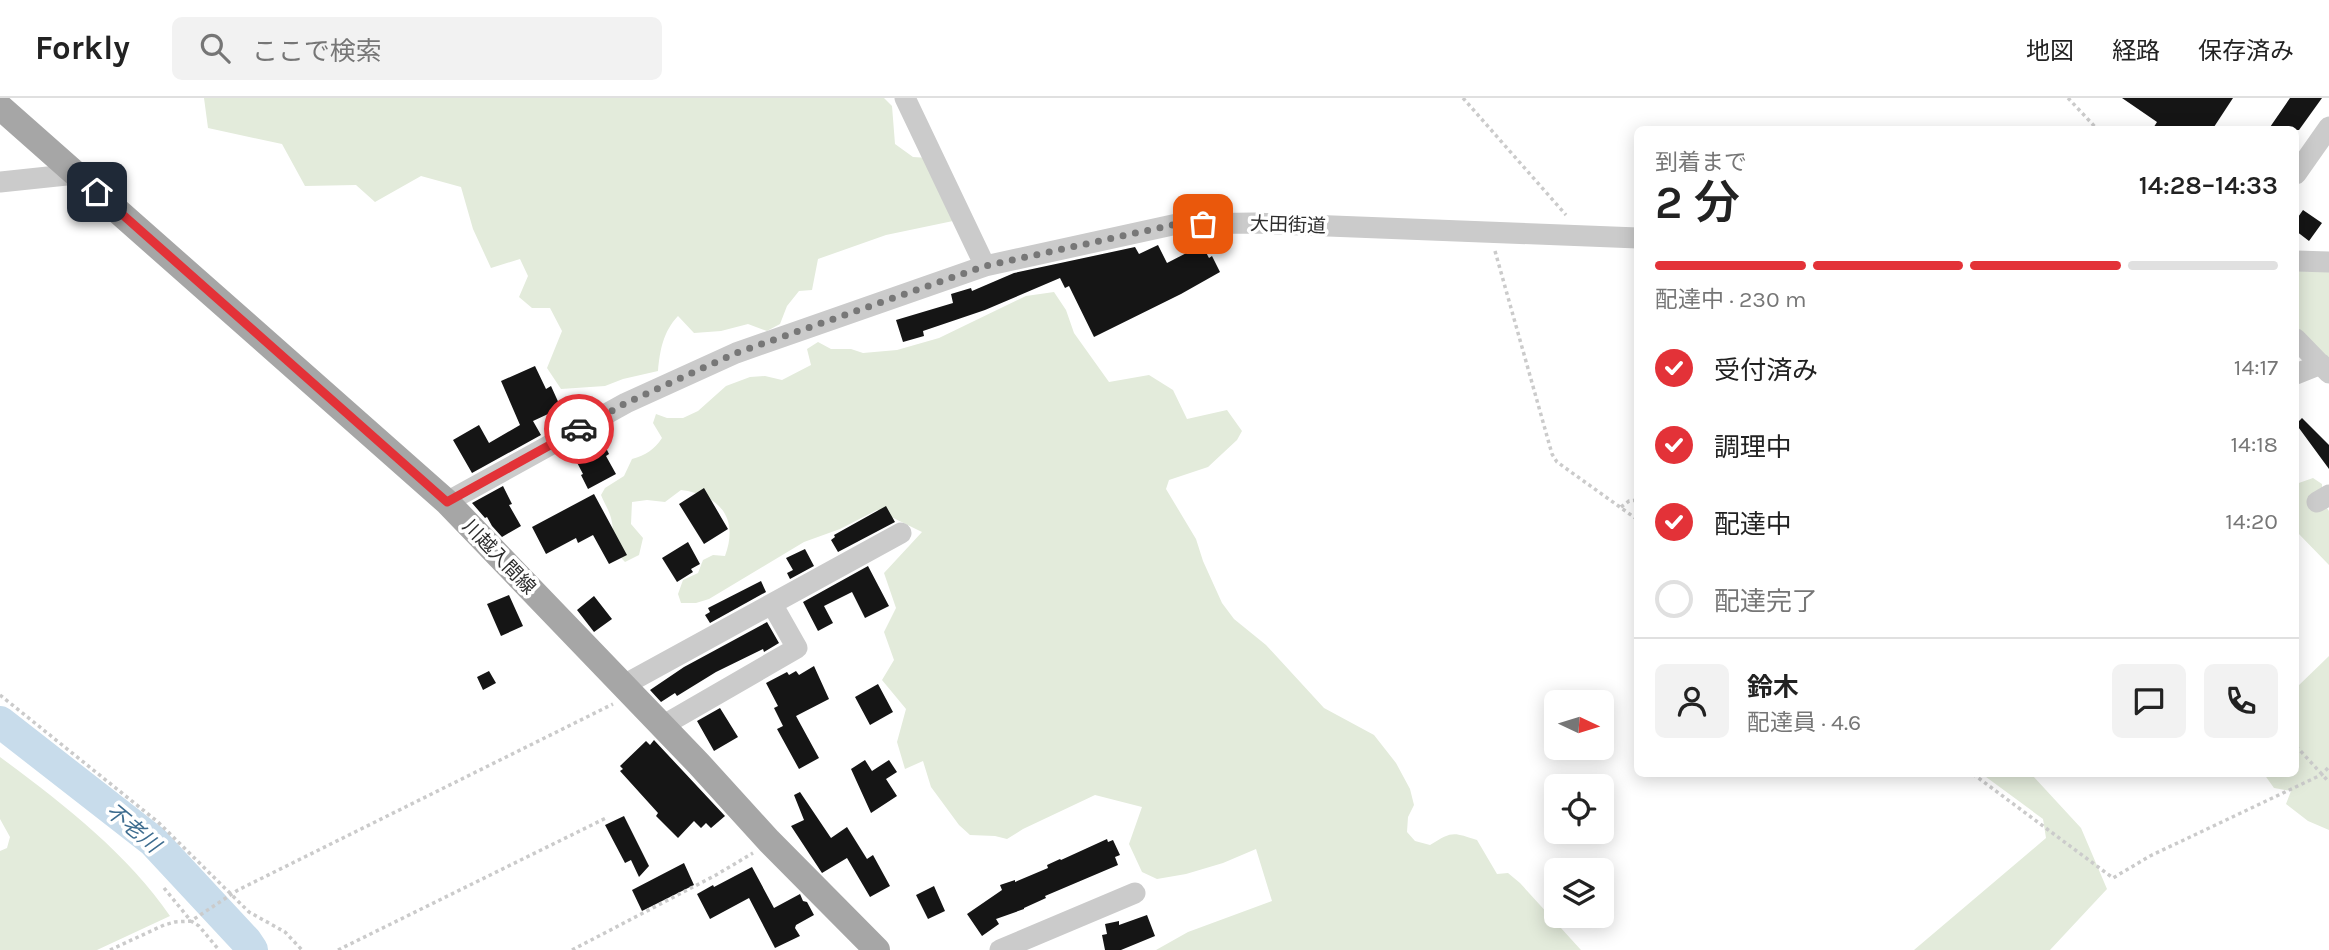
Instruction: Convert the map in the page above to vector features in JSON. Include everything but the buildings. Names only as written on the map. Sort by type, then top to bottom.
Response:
[{"type":"main road","name":"川越入間線","points":[[0,107],[447,502],[769,841],[877,950]]},
{"type":"street","points":[[905,98],[985,266]]},
{"type":"street","points":[[2299,170],[2329,127]]},
{"type":"street","points":[[0,182],[76,174]]},
{"type":"street","name":"大田街道","points":[[447,502],[626,403],[736,353],[985,266],[1177,224],[1254,223],[1634,238]]},
{"type":"street","points":[[2299,261],[2329,262]]},
{"type":"street","points":[[2299,342],[2325,368]]},
{"type":"street","points":[[2299,373],[2325,368]]},
{"type":"street","points":[[626,690],[772,604],[901,533]]},
{"type":"street","points":[[662,726],[797,648],[772,604]]},
{"type":"street","points":[[1000,950],[1135,892]]},
{"type":"path","points":[[1463,98],[1584,235]]},
{"type":"path","points":[[2068,98],[2094,126]]},
{"type":"path","points":[[1490,232],[1552,454],[1558,462],[1634,517]]},
{"type":"path","points":[[1621,507],[1634,500]]},
{"type":"path","points":[[110,950],[164,925],[191,921],[231,895],[619,701],[626,690]]},
{"type":"path","points":[[0,695],[158,822],[249,912],[285,932],[302,950]]},
{"type":"path","points":[[2299,749],[2329,782]]},
{"type":"path","points":[[1977,777],[2113,878],[2150,856],[2321,775],[2329,767]]},
{"type":"path","points":[[338,950],[607,818]]},
{"type":"path","points":[[572,950],[716,875],[769,841]]},
{"type":"path","points":[[164,888],[219,950]]},
{"type":"green space","points":[[204,98],[884,98],[892,106],[895,144],[913,157],[929,158],[953,221],[886,235],[818,259],[812,290],[799,291],[787,306],[780,324],[767,331],[748,324],[721,331],[694,333],[678,316],[663,342],[658,371],[605,386],[561,389],[547,368],[562,331],[550,308],[532,308],[519,297],[528,276],[520,259],[491,268],[473,229],[461,187],[421,176],[375,202],[356,185],[305,186],[282,144],[208,128]]},
{"type":"green space","points":[[2299,271],[2329,272],[2329,364],[2299,331]]},
{"type":"green space","points":[[1054,292],[1066,310],[1074,333],[1109,382],[1149,375],[1173,390],[1187,419],[1227,410],[1242,431],[1237,440],[1208,467],[1169,480],[1166,489],[1196,539],[1222,603],[1234,619],[1266,645],[1324,708],[1374,735],[1396,763],[1410,789],[1414,805],[1408,817],[1407,832],[1415,841],[1430,845],[1453,834],[1477,840],[1497,874],[1508,873],[1544,909],[1544,928],[1561,928],[1581,950],[1156,950],[1188,932],[1272,901],[1256,849],[1223,863],[1157,879],[1142,872],[1129,844],[1142,807],[1095,795],[1007,839],[970,835],[959,825],[931,787],[923,761],[905,769],[897,742],[906,709],[882,680],[894,660],[884,632],[896,608],[884,573],[922,532],[877,510],[840,529],[804,542],[709,599],[696,603],[681,603],[678,594],[683,580],[698,573],[703,560],[713,555],[725,556],[730,530],[728,520],[716,503],[706,497],[681,490],[665,502],[632,502],[631,524],[643,538],[639,555],[625,562],[620,556],[614,541],[611,518],[601,495],[605,488],[624,476],[632,459],[649,452],[662,438],[653,423],[656,414],[667,418],[683,418],[698,411],[726,386],[750,377],[765,376],[782,380],[811,365],[807,349],[818,342],[831,349],[851,349],[863,353],[897,350],[939,338],[1026,296]]},
{"type":"green space","points":[[2313,478],[2322,484],[2322,501],[2329,511],[2329,565],[2299,534],[2299,483]]},
{"type":"green space","points":[[2329,656],[2329,830],[2308,821],[2286,804],[2291,791],[2274,788],[2266,777],[2299,777],[2299,685]]},
{"type":"green space","points":[[0,757],[92,830],[134,871],[170,916],[97,950],[0,950],[0,851],[7,848],[10,837],[0,819]]},
{"type":"green space","points":[[1986,777],[2034,777],[2081,828],[2107,889],[2050,950],[1914,950],[2046,838],[2043,819]]},
{"type":"waterway","name":"不老川","points":[[0,722],[153,841],[252,950]]},
{"type":"way so far","points":[[579,429],[626,403],[736,353],[985,266],[1177,224],[1203,224]]},
{"type":"route","points":[[97,192],[447,502],[579,429]]}]
